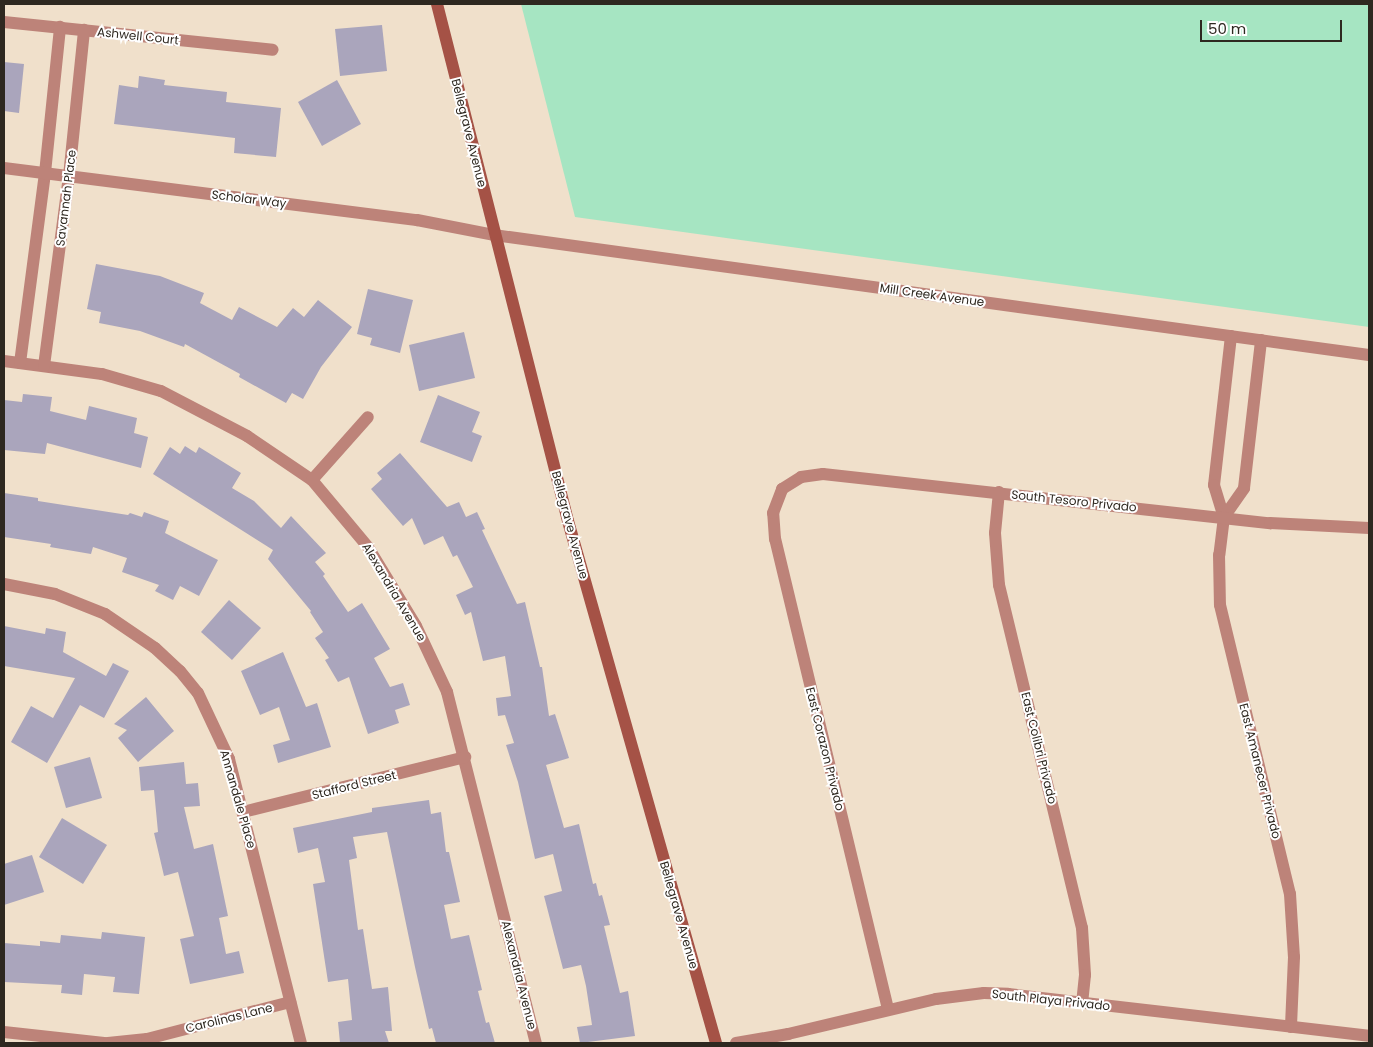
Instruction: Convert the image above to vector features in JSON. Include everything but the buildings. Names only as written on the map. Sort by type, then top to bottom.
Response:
[{"type":"main road","name":"Bellegrave Avenue","points":[[437,4],[568,521],[716,1043]]},
{"type":"street","name":"Ashwell Court","points":[[4,22],[273,50]]},
{"type":"street","name":"Savannah Place","points":[[20,364],[45,173],[60,28]]},
{"type":"street","name":"Savannah Place","points":[[44,366],[69,176],[84,30]]},
{"type":"street","name":"Scholar Way","points":[[4,168],[417,220],[494,235]]},
{"type":"street","name":"Mill Creek Avenue","points":[[494,235],[1369,355]]},
{"type":"street","name":"East Amanecer Privado","points":[[1224,517],[1214,485],[1231,336]]},
{"type":"street","name":"East Amanecer Privado","points":[[1261,340],[1244,488],[1224,517],[1218,555],[1220,605],[1290,894],[1294,957],[1291,1027]]},
{"type":"street","name":"Alexandria Avenue","points":[[4,362],[102,374],[161,391],[246,436],[312,480],[368,546],[416,626],[447,692],[536,1043]]},
{"type":"street","points":[[312,480],[368,417]]},
{"type":"street","name":"South Tesoro Privado","points":[[782,489],[801,477],[823,474],[1296,526],[1369,528]]},
{"type":"street","name":"East Corazon Privado","points":[[782,489],[773,513],[775,539],[888,1009]]},
{"type":"street","name":"East Colibri Privado","points":[[999,492],[995,533],[999,585],[1082,928],[1085,976],[1082,1002]]},
{"type":"street","name":"Annandale Place","points":[[4,584],[55,594],[105,614],[155,648],[180,671],[198,693],[228,760],[243,812],[301,1043]]},
{"type":"street","name":"Stafford Street","points":[[243,812],[465,758]]},
{"type":"street","name":"South Playa Privado","points":[[736,1043],[788,1034],[888,1009],[960,995],[984,993],[1082,1002],[1369,1036]]},
{"type":"street","name":"Carolinas Lane","points":[[4,1032],[81,1043],[107,1043],[148,1039],[290,1002]]},
{"type":"green space","points":[[521,4],[1369,4],[1369,327],[575,217]]}]
